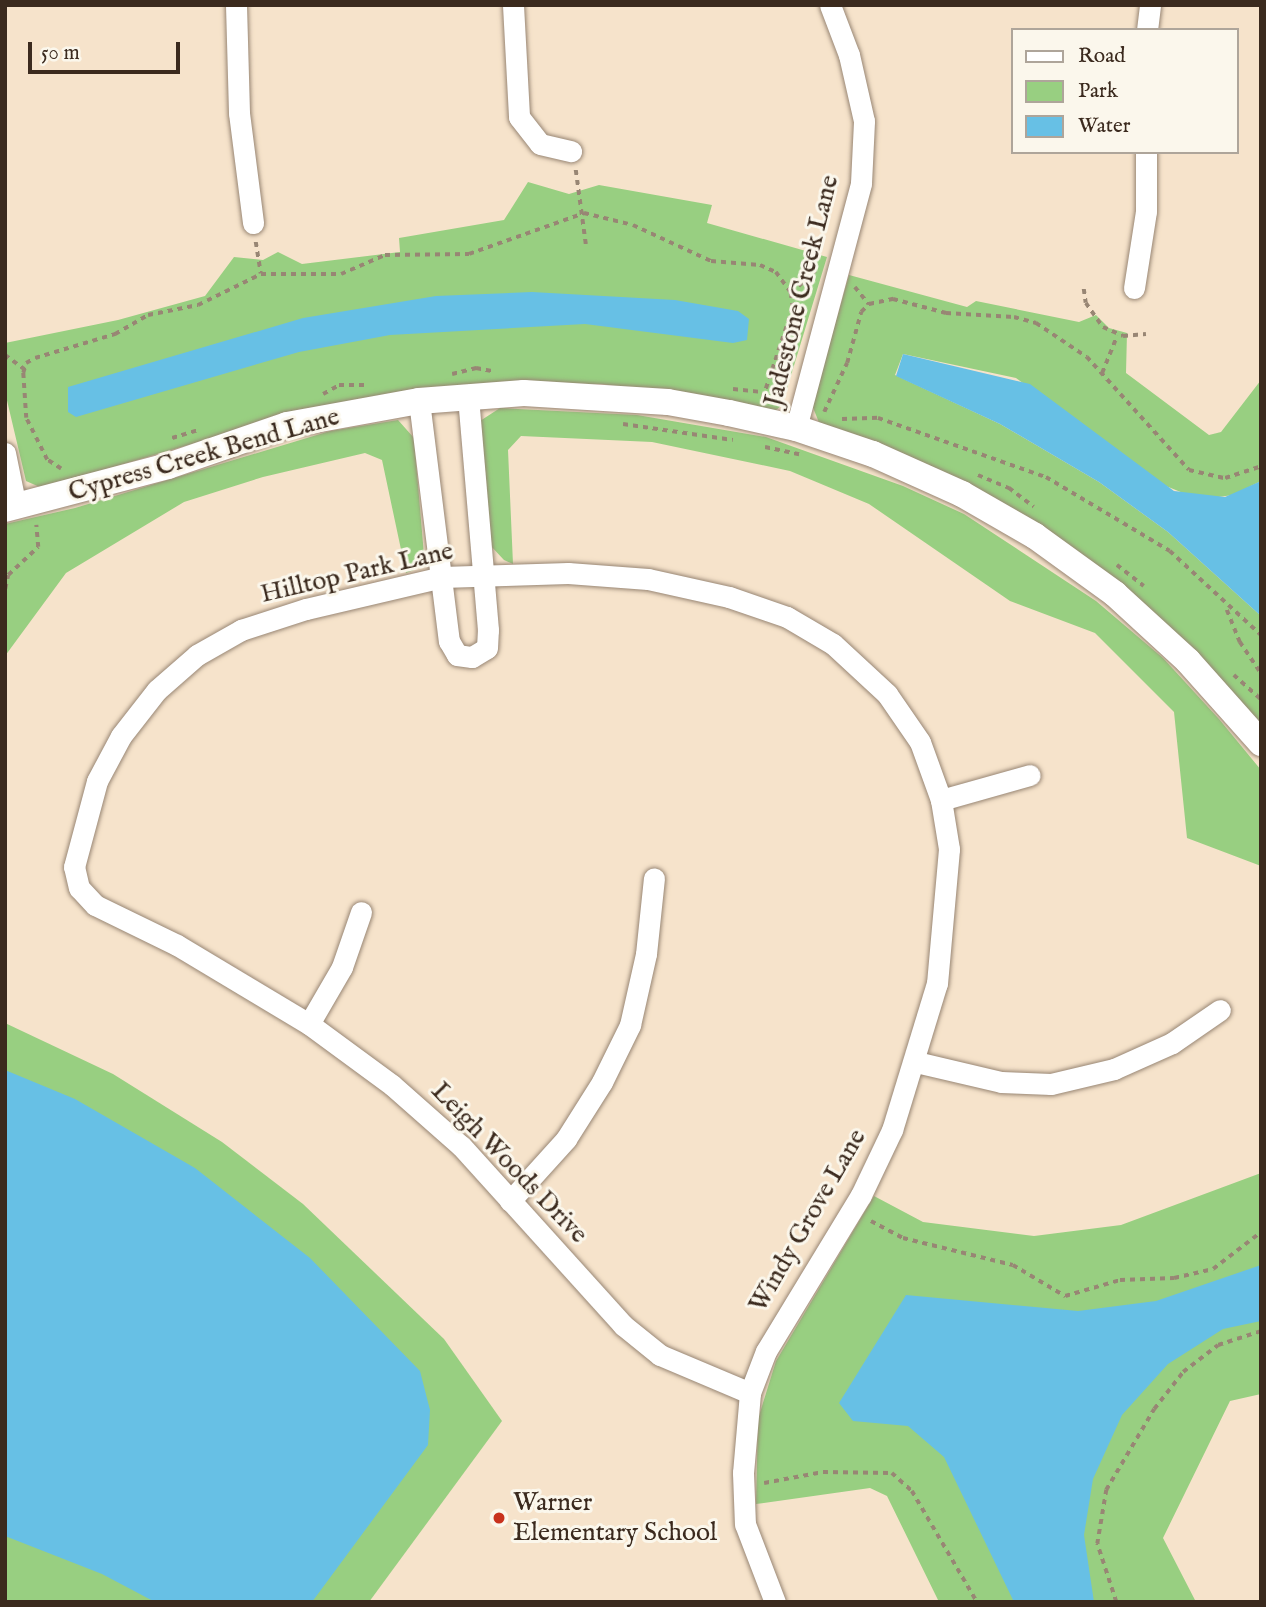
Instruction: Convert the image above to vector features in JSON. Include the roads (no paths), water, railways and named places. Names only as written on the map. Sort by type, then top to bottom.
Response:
[{"type":"street","points":[[236,5],[239,113],[253,223]]},
{"type":"street","points":[[513,5],[519,117],[540,144],[571,151]]},
{"type":"street","name":"Jadestone Creek Lane","points":[[799,438],[861,183],[864,121],[849,55],[830,5]]},
{"type":"street","points":[[1147,28],[1150,5]]},
{"type":"street","points":[[1134,288],[1146,211],[1146,154]]},
{"type":"street","name":"Cypress Creek Bend Lane","points":[[18,507],[167,466],[287,425],[419,401],[524,393],[668,402],[799,438],[873,454],[962,494],[1035,536],[1115,594],[1188,661],[1261,743]]},
{"type":"street","points":[[419,401],[449,641],[457,655],[471,657],[487,648],[485,574],[468,396]]},
{"type":"street","points":[[5,453],[18,507]]},
{"type":"street","name":"Hilltop Park Lane","points":[[79,888],[74,867],[97,781],[121,736],[157,690],[197,656],[241,630],[306,609],[442,577],[568,573],[648,579],[729,597],[787,617],[833,644],[887,694],[920,742]]},
{"type":"street","name":"Windy Grove Lane","points":[[775,1602],[745,1524],[743,1473],[750,1393],[766,1351],[860,1195],[916,1062],[937,983],[946,914],[949,849],[942,800],[920,742]]},
{"type":"street","points":[[942,800],[1030,775]]},
{"type":"street","points":[[510,1201],[566,1139],[602,1083],[630,1025],[646,954],[654,878]]},
{"type":"street","name":"Leigh Woods Drive","points":[[79,888],[95,905],[177,946],[309,1024],[392,1085],[461,1146],[623,1325],[660,1354],[750,1393]]},
{"type":"street","points":[[309,1024],[342,967],[361,912]]},
{"type":"street","points":[[916,1062],[1001,1082],[1051,1084],[1114,1069],[1149,1054],[1220,1010]]},
{"type":"water","points":[[532,292],[675,300],[738,311],[749,319],[747,340],[733,343],[585,324],[390,335],[299,352],[76,417],[68,412],[68,387],[303,318],[436,296]]},
{"type":"water","points":[[903,354],[1030,384],[1174,491],[1225,497],[1261,481],[1261,616],[1168,532],[1099,482],[1000,424],[896,376]]},
{"type":"water","points":[[5,1070],[75,1099],[195,1168],[310,1258],[420,1371],[430,1410],[428,1445],[312,1602],[155,1602],[102,1574],[5,1536]]},
{"type":"water","points":[[1261,1265],[1261,1321],[1223,1329],[1168,1364],[1122,1415],[1093,1479],[1084,1535],[1094,1602],[1014,1602],[944,1457],[908,1426],[853,1421],[839,1403],[906,1295],[1078,1311],[1156,1301]]},
{"type":"place","name":"Warner Elementary School","points":[[499,1518]]}]
